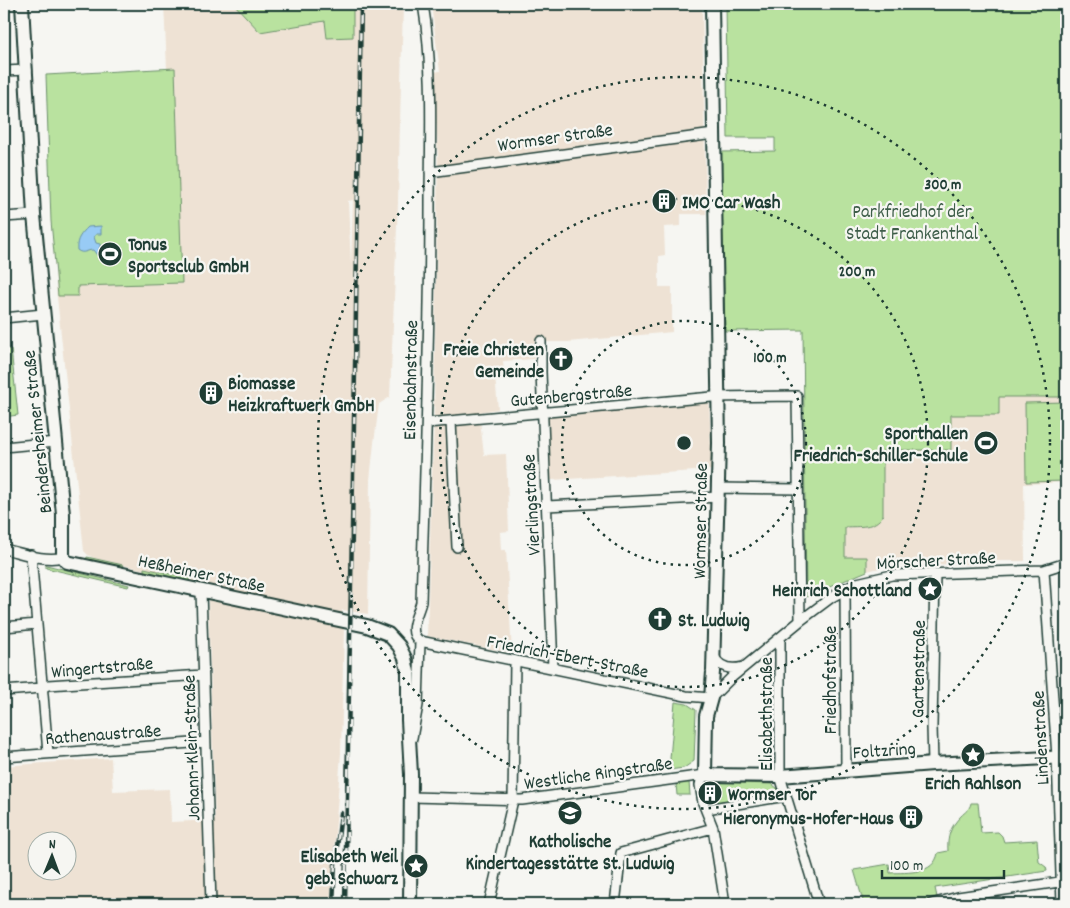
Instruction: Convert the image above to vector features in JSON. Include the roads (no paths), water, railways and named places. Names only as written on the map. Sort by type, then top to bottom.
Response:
[{"type":"street","name":"Beindersheimer Straße","points":[[22,4],[34,215],[64,528],[63,557]]},
{"type":"street","points":[[23,18],[27,4]]},
{"type":"street","name":"Eisenbahnstraße","points":[[409,753],[418,705],[420,641],[414,637],[413,630],[421,602],[427,423],[430,67],[423,4]]},
{"type":"street","name":"Wormser Straße","points":[[712,4],[719,492],[714,656],[711,698],[706,716],[705,775],[700,785],[713,828],[725,904]]},
{"type":"street","points":[[4,71],[27,70]]},
{"type":"street","name":"Wormser Straße","points":[[430,172],[714,134]]},
{"type":"street","points":[[4,217],[34,215]]},
{"type":"street","points":[[4,318],[43,314]]},
{"type":"street","name":"Vierlingstraße","points":[[541,341],[542,413],[553,668]]},
{"type":"street","name":"Gutenbergstraße","points":[[427,423],[718,397],[797,396],[798,489]]},
{"type":"street","points":[[451,421],[457,547]]},
{"type":"street","points":[[4,446],[56,442]]},
{"type":"street","points":[[547,506],[719,492],[798,489],[800,621]]},
{"type":"street","name":"Heßheimer Straße","points":[[4,550],[54,559],[63,557],[67,562],[367,626],[379,630],[393,639]]},
{"type":"street","points":[[31,555],[48,753]]},
{"type":"street","name":"Mörscher Straße","points":[[711,698],[800,621],[845,588],[892,574],[1044,570],[1066,563]]},
{"type":"street","name":"Lindenstraße","points":[[1044,570],[1062,757],[1062,904]]},
{"type":"street","name":"Gartenstraße","points":[[933,764],[935,574]]},
{"type":"street","name":"Friedhofstraße","points":[[845,588],[846,771]]},
{"type":"street","name":"Johann-Klein-Straße","points":[[201,591],[211,904]]},
{"type":"street","points":[[4,627],[36,624]]},
{"type":"street","name":"Elisabethstraße","points":[[780,638],[780,776],[819,904]]},
{"type":"street","name":"Eisenbahnstraße","points":[[393,639],[402,652],[408,672],[411,797],[410,904]]},
{"type":"street","name":"Friedrich-Ebert-Straße","points":[[420,641],[686,696],[711,698]]},
{"type":"street","points":[[714,656],[720,665],[727,668],[733,669],[746,666]]},
{"type":"street","points":[[411,797],[513,800],[515,661]]},
{"type":"street","name":"Wingertstraße","points":[[4,691],[42,688],[48,685],[203,674]]},
{"type":"street","name":"Rathenaustraße","points":[[4,757],[205,742]]},
{"type":"street","name":"Foltzring","points":[[705,775],[780,776],[933,764],[1062,757]]},
{"type":"street","name":"Westliche Ringstraße","points":[[489,904],[513,800],[705,775]]},
{"type":"street","points":[[706,809],[786,796]]},
{"type":"street","points":[[615,904],[621,853],[713,828]]},
{"type":"street","points":[[932,904],[958,901],[1063,881]]},
{"type":"water","points":[[101,226],[101,234],[96,234],[94,237],[96,243],[100,244],[100,255],[97,255],[93,250],[83,252],[77,250],[77,243],[88,227]]},
{"type":"railway","points":[[345,904],[361,4]]},
{"type":"railway","points":[[333,904],[335,864],[341,813]]},
{"type":"place","name":"IMO Car Wash","points":[[664,201]]},
{"type":"place","name":"Tonus Sportsclub GmbH","points":[[110,254]]},
{"type":"place","name":"Freie Christen Gemeinde","points":[[561,359]]},
{"type":"place","name":"Biomasse Heizkraftwerk GmbH","points":[[211,393]]},
{"type":"place","name":"Sporthallen Friedrich-Schiller-Schule","points":[[986,443]]},
{"type":"place","name":"Heinrich Schottland","points":[[930,589]]},
{"type":"place","name":"St. Ludwig","points":[[660,619]]},
{"type":"place","name":"Erich Rahlson","points":[[973,755]]},
{"type":"place","name":"Wormser Tor","points":[[710,793]]},
{"type":"place","name":"Katholische Kindertagesstätte St. Ludwig","points":[[570,813]]},
{"type":"place","name":"Hieronymus-Hofer-Haus","points":[[911,817]]},
{"type":"place","name":"Elisabeth Weil geb. Schwarz","points":[[416,866]]},
{"type":"park label","name":"Parkfriedhof der Stadt Frankenthal","points":[[912,221]]}]
